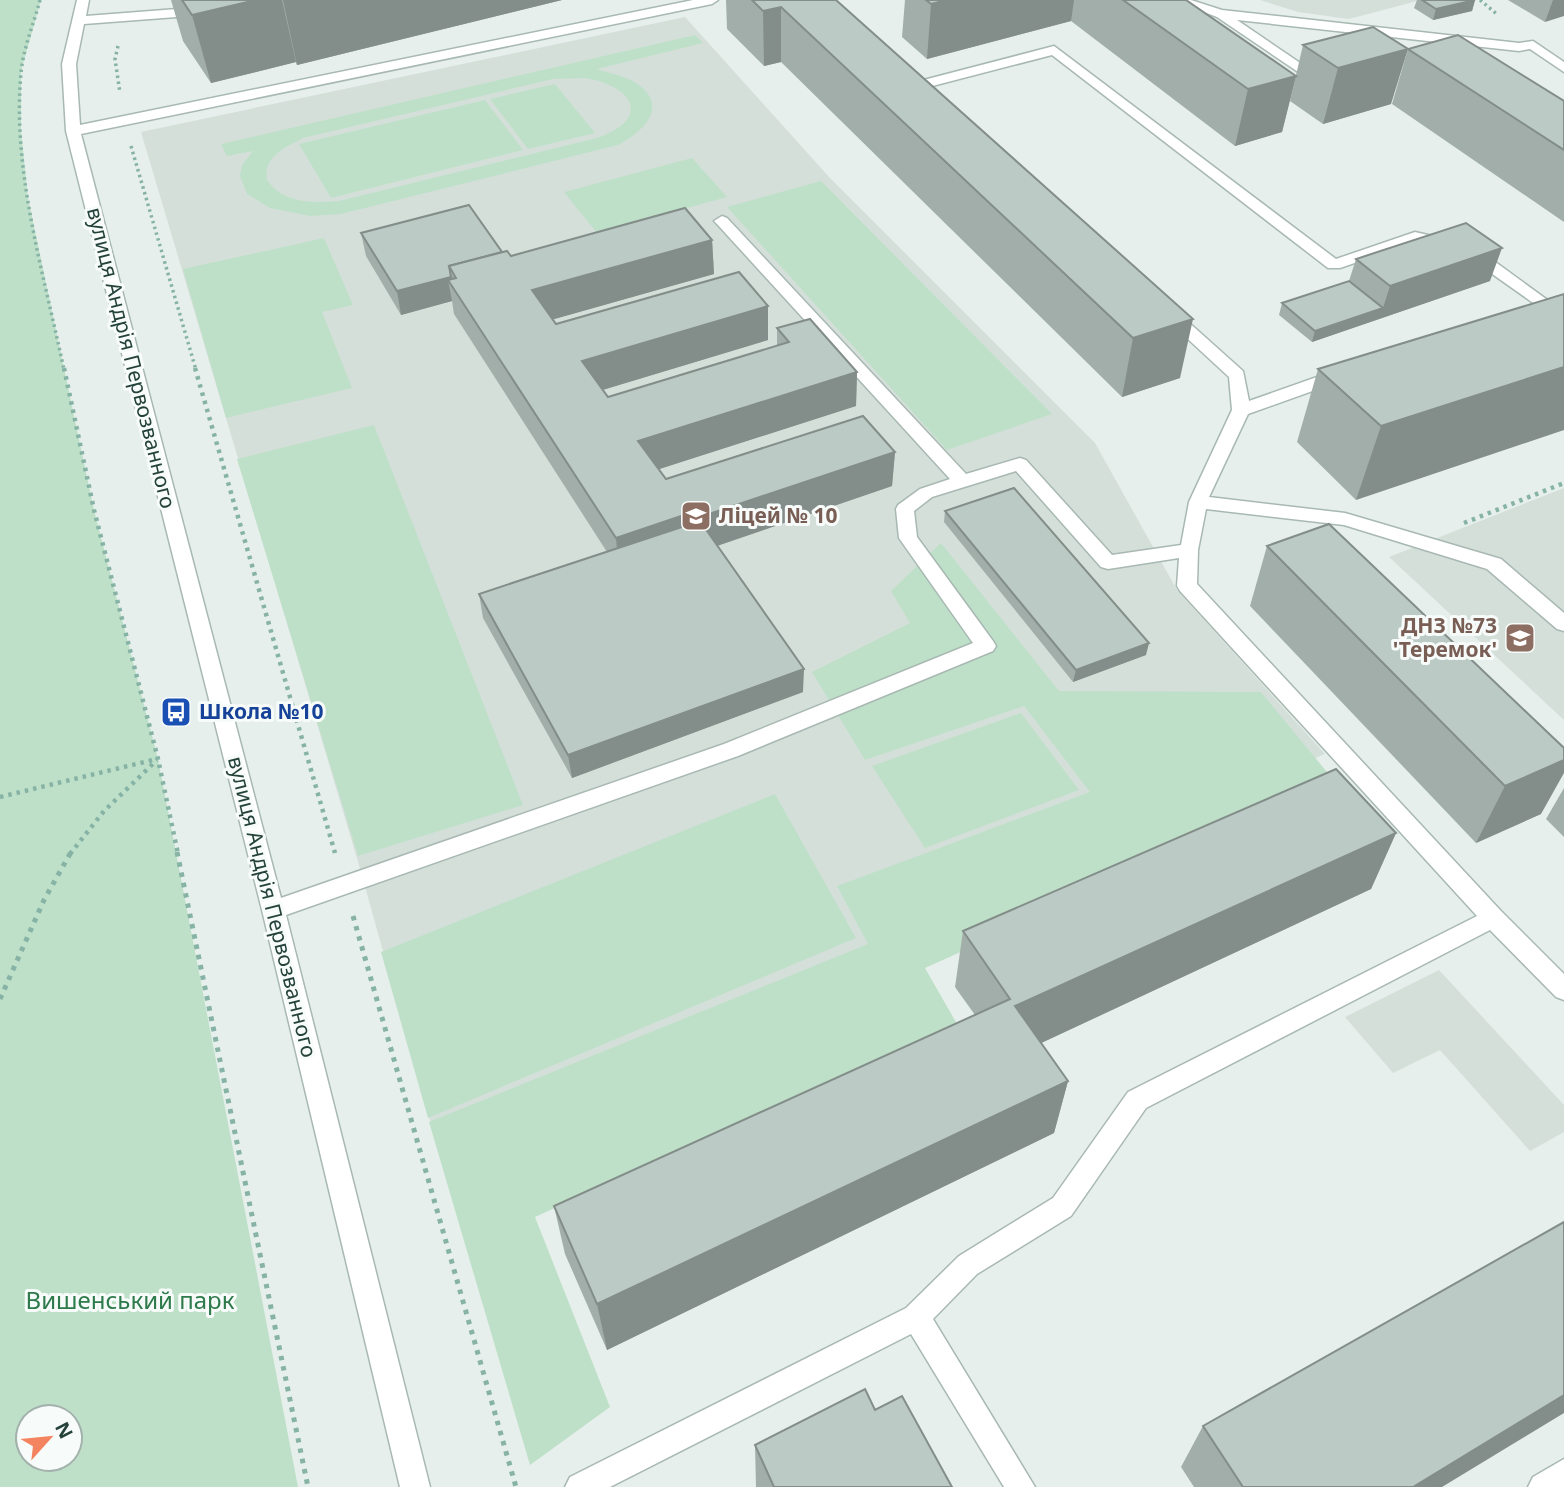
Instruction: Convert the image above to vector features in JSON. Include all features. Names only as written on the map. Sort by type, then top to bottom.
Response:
[{"type":"street","points":[[73,131],[712,0]]},
{"type":"street","points":[[1178,0],[1220,14],[1519,47]]},
{"type":"street","points":[[81,10],[124,18],[217,10]]},
{"type":"street","name":"вулиця Андрія Первозванного","points":[[81,10],[69,64],[73,131],[273,910],[415,1487]]},
{"type":"street","points":[[1220,14],[1310,76],[1337,69]]},
{"type":"street","points":[[1482,57],[1533,45],[1564,68]]},
{"type":"street","points":[[917,86],[1054,50],[1334,265],[1415,237],[1466,248],[1545,304]]},
{"type":"street","points":[[722,221],[963,482]]},
{"type":"street","points":[[1519,313],[1564,298]]},
{"type":"street","points":[[1155,300],[1237,375],[1241,410],[1198,502],[1189,550],[1187,586],[1493,918],[1564,990]]},
{"type":"street","points":[[1241,410],[1360,369]]},
{"type":"street","points":[[273,910],[731,750],[986,646],[908,538],[905,509],[926,493],[1020,464],[1108,562],[1189,550]]},
{"type":"street","points":[[1198,502],[1345,519],[1494,564],[1564,624]]},
{"type":"street","points":[[580,1487],[916,1317],[968,1265],[1062,1207],[1138,1100],[1493,918]]},
{"type":"street","points":[[916,1317],[1020,1487]]},
{"type":"street","points":[[1543,1487],[1564,1473]]},
{"type":"path","points":[[40,0],[21,71],[21,131],[28,198],[94,510],[158,759],[308,1487]]},
{"type":"path","points":[[124,18],[116,59],[124,121],[516,1487]]},
{"type":"path","points":[[1419,540],[1564,483]]},
{"type":"path","points":[[0,797],[158,759]]},
{"type":"path","points":[[0,999],[56,877],[76,844],[96,820],[158,759]]},
{"type":"shaded area","points":[[1260,0],[1421,0],[1349,19],[1298,12]]},
{"type":"shaded area","name":"Ліцей № 10","points":[[685,17],[830,178],[1095,443],[1177,590],[1325,754],[434,1135],[359,865],[141,132]]},
{"type":"shaded area","name":"ДНЗ №73 'Теремок'","points":[[1564,488],[1564,720],[1389,557]]},
{"type":"shaded area","points":[[1439,970],[1564,1105],[1564,1132],[1530,1151],[1440,1050],[1393,1073],[1345,1017]]},
{"type":"green space","name":"Вишенський парк","points":[[0,0],[41,0],[21,71],[21,131],[28,198],[94,510],[158,759],[298,1487],[0,1487]]},
{"type":"green space","points":[[695,35],[703,43],[597,69],[633,81],[651,99],[650,116],[645,124],[618,145],[341,214],[310,216],[270,208],[247,194],[240,176],[242,165],[253,151],[227,156],[221,144]],"holes":[[[585,78],[602,82],[625,95],[630,104],[630,112],[626,121],[615,130],[597,138],[339,201],[309,202],[290,198],[281,194],[267,180],[268,165],[272,159],[283,149],[303,138],[553,79]]]},
{"type":"green space","points":[[555,84],[595,133],[528,149],[490,99]]},
{"type":"green space","points":[[485,100],[523,150],[331,198],[299,144]]},
{"type":"green space","points":[[692,158],[727,197],[597,233],[564,192]]},
{"type":"green space","points":[[821,181],[1052,414],[947,450],[727,207]]},
{"type":"green space","points":[[324,238],[353,305],[322,312],[352,388],[226,418],[183,269]]},
{"type":"green space","points":[[374,425],[523,805],[358,856],[237,459]]},
{"type":"green space","points":[[941,543],[1059,691],[1261,692],[1336,783],[925,968],[957,1024],[535,1217],[610,1407],[530,1465],[429,1122],[868,944],[837,886],[1090,792],[1024,706],[865,760],[812,672],[910,623],[891,591]]},
{"type":"green space","points":[[1021,713],[1079,790],[925,848],[872,766]]},
{"type":"green space","points":[[775,794],[856,938],[428,1118],[381,952]]},
{"type":"building","points":[[182,0],[256,0],[192,15]]},
{"type":"building","points":[[752,0],[836,0],[1193,319],[1133,338],[781,7],[763,11]]},
{"type":"building","points":[[926,0],[947,0],[931,4]]},
{"type":"building","points":[[1123,0],[1186,0],[1296,76],[1248,89]]},
{"type":"building","points":[[1422,0],[1475,0],[1436,9]]},
{"type":"building","points":[[1373,27],[1408,49],[1338,68],[1303,45]]},
{"type":"building","points":[[1458,35],[1564,101],[1564,150],[1408,49]]},
{"type":"building","points":[[469,205],[502,252],[449,266],[451,277],[397,291],[361,233]]},
{"type":"building","points":[[685,208],[712,240],[532,290],[556,324],[739,272],[768,306],[582,361],[608,397],[789,342],[777,328],[810,319],[857,372],[638,441],[666,479],[863,416],[895,452],[703,516],[699,510],[616,538],[448,280],[456,278],[449,266],[507,251],[511,256]]},
{"type":"building","points":[[1466,223],[1502,248],[1390,286],[1356,259]]},
{"type":"building","points":[[1349,281],[1383,308],[1315,331],[1282,303]]},
{"type":"building","points":[[1564,294],[1564,367],[1381,426],[1318,369]]},
{"type":"building","points":[[1014,488],[1149,643],[1076,670],[945,511]]},
{"type":"building","points":[[700,521],[804,669],[568,755],[479,594]]},
{"type":"building","points":[[1329,524],[1564,748],[1564,760],[1505,786],[1267,546]]},
{"type":"building","points":[[1336,769],[1396,833],[1015,1006],[1068,1081],[597,1304],[554,1206],[1010,999],[963,931]]},
{"type":"building","points":[[1564,1222],[1564,1395],[1413,1487],[1243,1487],[1203,1426]]},
{"type":"building","points":[[865,1389],[875,1410],[902,1396],[952,1487],[774,1487],[755,1445]]},
{"type":"place","name":"Ліцей № 10","points":[[696,516]]},
{"type":"place","name":"ДНЗ №73 'Теремок'","points":[[1520,638]]},
{"type":"place","name":"Школа №10","points":[[176,712]]}]
